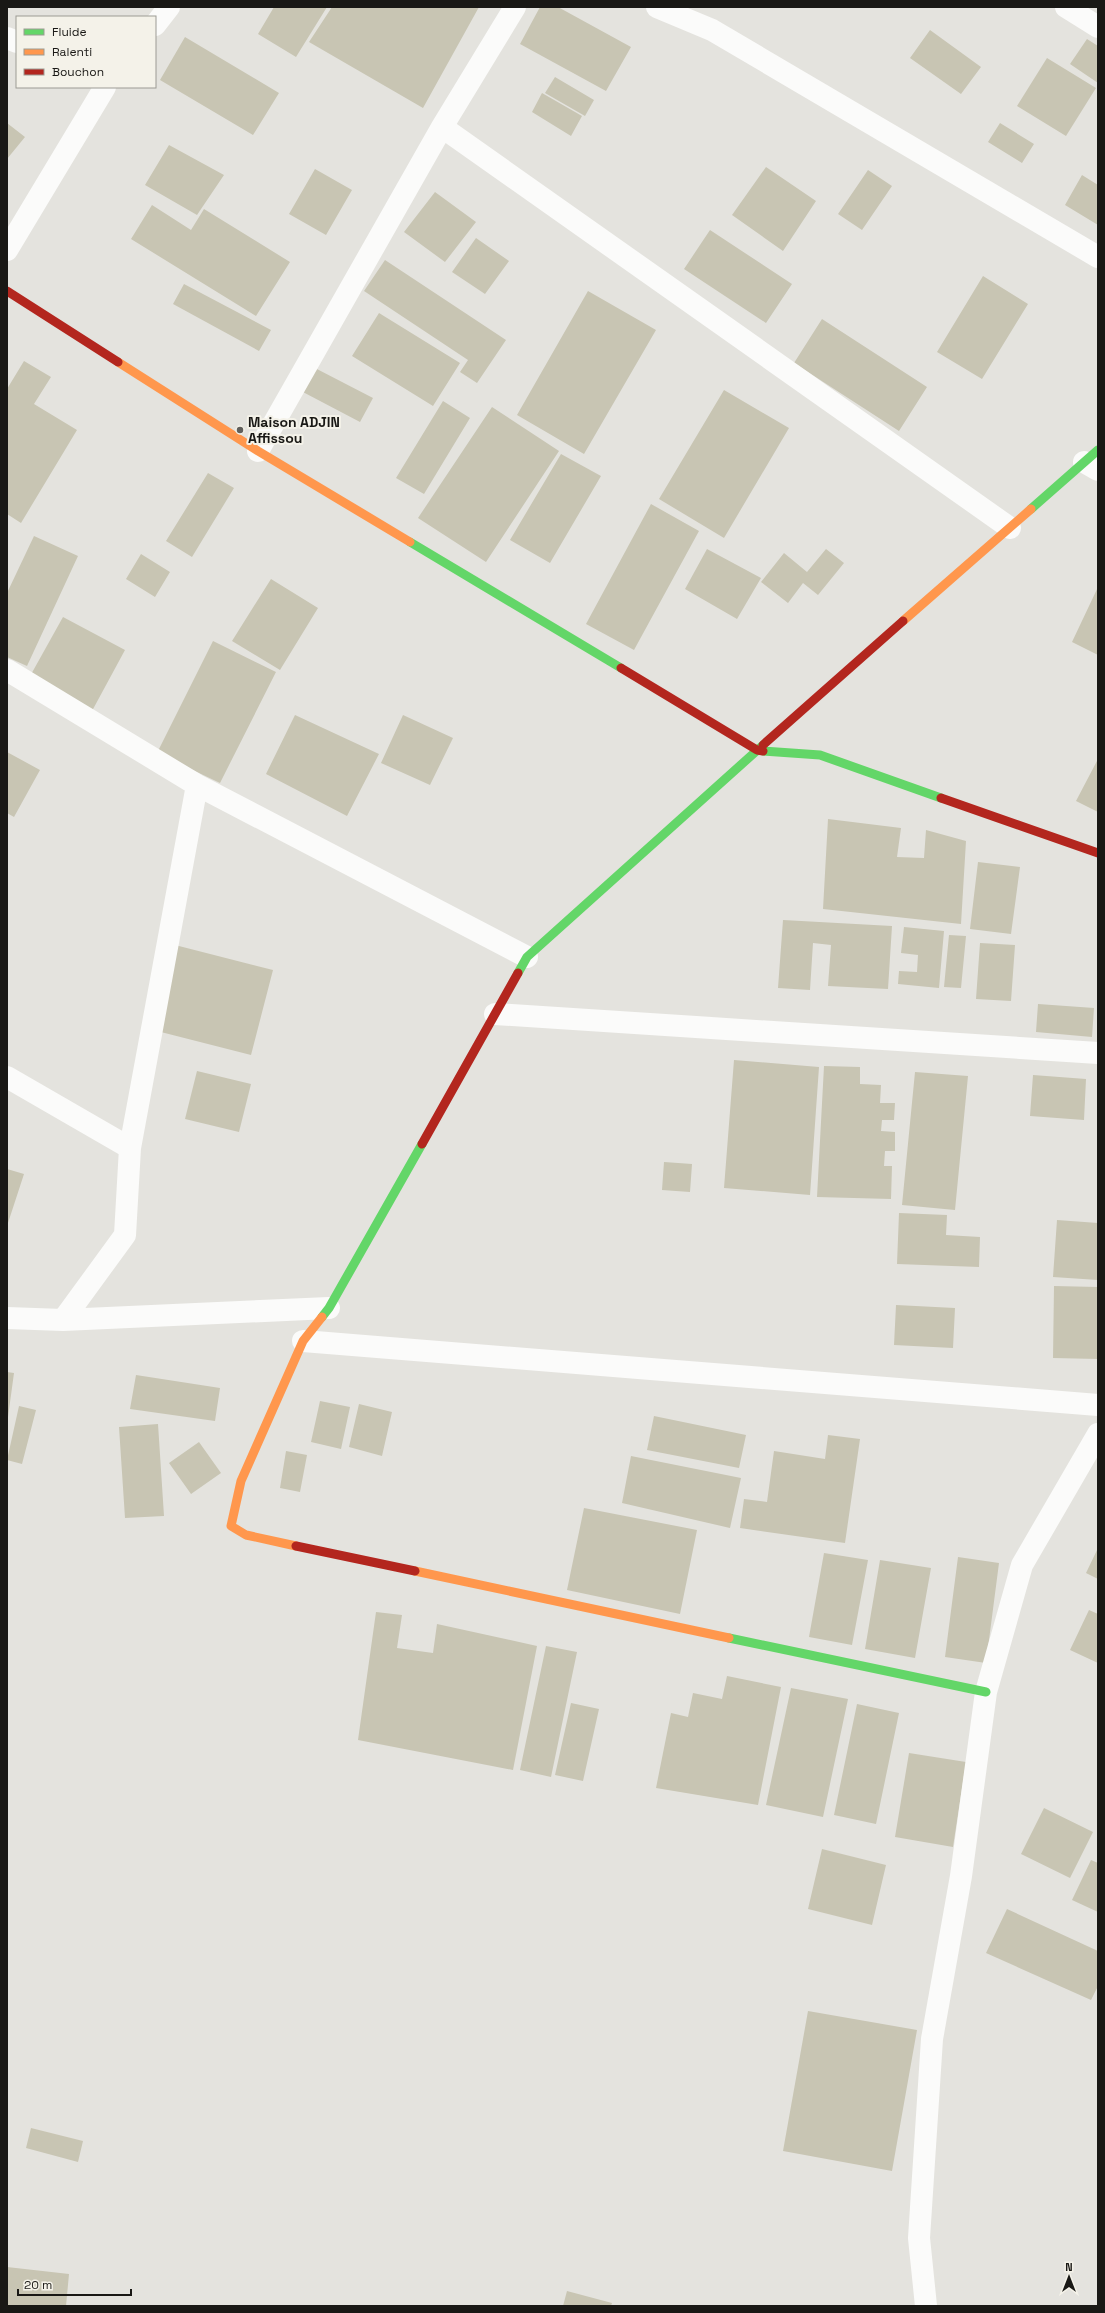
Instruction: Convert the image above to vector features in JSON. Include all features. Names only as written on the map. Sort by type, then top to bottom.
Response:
[{"type":"street","points":[[156,24],[169,7]]},
{"type":"street","points":[[258,451],[442,127],[515,7]]},
{"type":"street","points":[[657,7],[712,30],[1098,257]]},
{"type":"street","points":[[1066,7],[1098,27]]},
{"type":"street","points":[[7,250],[104,88]]},
{"type":"street","points":[[442,127],[1010,528]]},
{"type":"street","points":[[7,291],[258,451],[757,750],[820,755],[1098,853]]},
{"type":"street","points":[[986,1692],[246,1535],[231,1526],[241,1481],[303,1341],[329,1308],[527,957],[757,750],[1010,528],[1093,461]]},
{"type":"street","points":[[7,670],[197,785],[527,957]]},
{"type":"street","points":[[63,1320],[125,1235],[130,1148],[197,785]]},
{"type":"street","points":[[495,1014],[1098,1053]]},
{"type":"street","points":[[7,1076],[130,1148]]},
{"type":"street","points":[[7,1318],[63,1320],[329,1308]]},
{"type":"street","points":[[303,1341],[1098,1405]]},
{"type":"street","points":[[926,2306],[919,2238],[932,2039],[961,1876],[986,1692],[1022,1565],[1098,1434]]},
{"type":"building","points":[[274,7],[327,7],[296,57],[258,34]]},
{"type":"building","points":[[332,7],[479,7],[423,108],[309,42]]},
{"type":"building","points":[[540,7],[558,7],[631,47],[606,91],[520,44]]},
{"type":"building","points":[[930,30],[981,67],[961,94],[910,58]]},
{"type":"building","points":[[185,37],[279,93],[253,135],[160,80]]},
{"type":"building","points":[[1087,39],[1098,46],[1098,83],[1070,64]]},
{"type":"building","points":[[1047,58],[1096,88],[1066,136],[1017,106]]},
{"type":"building","points":[[555,77],[594,100],[585,116],[545,93]]},
{"type":"building","points":[[542,93],[582,116],[571,136],[532,112]]},
{"type":"building","points":[[7,123],[25,137],[7,159]]},
{"type":"building","points":[[1000,123],[1034,144],[1022,163],[988,142]]},
{"type":"building","points":[[169,145],[224,175],[197,215],[145,185]]},
{"type":"building","points":[[766,167],[816,201],[783,251],[732,215]]},
{"type":"building","points":[[315,169],[352,190],[326,235],[289,214]]},
{"type":"building","points":[[868,170],[892,186],[862,230],[838,214]]},
{"type":"building","points":[[1082,175],[1098,185],[1098,225],[1065,205]]},
{"type":"building","points":[[435,192],[476,222],[445,262],[404,232]]},
{"type":"building","points":[[152,205],[191,230],[204,209],[290,262],[256,316],[131,239]]},
{"type":"building","points":[[710,230],[792,284],[766,323],[684,269]]},
{"type":"building","points":[[476,238],[509,261],[485,294],[452,272]]},
{"type":"building","points":[[385,260],[506,340],[477,383],[460,372],[468,360],[364,291]]},
{"type":"building","points":[[983,276],[1028,304],[982,379],[937,352]]},
{"type":"building","points":[[184,284],[271,330],[259,351],[173,304]]},
{"type":"building","points":[[588,291],[656,330],[584,454],[517,415]]},
{"type":"building","points":[[379,313],[460,363],[433,406],[352,356]]},
{"type":"building","points":[[822,319],[927,387],[899,431],[794,363]]},
{"type":"building","points":[[24,361],[51,377],[34,404],[77,430],[21,523],[7,514],[7,389]]},
{"type":"building","points":[[313,367],[373,398],[360,422],[301,391]]},
{"type":"building","points":[[724,390],[789,428],[724,538],[659,499]]},
{"type":"building","points":[[443,401],[470,418],[424,494],[396,478]]},
{"type":"building","points":[[492,407],[559,451],[486,562],[418,518]]},
{"type":"building","points":[[561,454],[601,476],[550,563],[510,540]]},
{"type":"building","points":[[208,473],[234,488],[192,557],[166,541]]},
{"type":"building","points":[[651,504],[699,531],[634,650],[586,624]]},
{"type":"building","points":[[34,536],[78,556],[27,666],[7,657],[7,593]]},
{"type":"building","points":[[707,549],[761,578],[737,619],[685,589]]},
{"type":"building","points":[[826,549],[844,563],[818,595],[803,583],[788,603],[761,582],[784,553],[807,572]]},
{"type":"building","points":[[141,554],[170,572],[155,597],[126,579]]},
{"type":"building","points":[[271,579],[318,608],[280,670],[232,641]]},
{"type":"building","points":[[1098,587],[1098,655],[1072,642]]},
{"type":"building","points":[[63,617],[125,650],[92,711],[29,678]]},
{"type":"building","points":[[213,641],[276,672],[220,783],[157,753]]},
{"type":"building","points":[[295,715],[379,754],[347,816],[266,774]]},
{"type":"building","points":[[403,715],[453,738],[430,785],[381,763]]},
{"type":"building","points":[[7,752],[40,770],[14,817],[7,813]]},
{"type":"building","points":[[1098,759],[1098,812],[1076,801]]},
{"type":"building","points":[[828,819],[901,828],[897,857],[924,858],[926,830],[966,841],[961,924],[823,909]]},
{"type":"building","points":[[978,862],[1020,867],[1011,934],[970,929]]},
{"type":"building","points":[[783,920],[892,926],[888,989],[828,986],[831,945],[813,943],[810,990],[778,988]]},
{"type":"building","points":[[904,927],[944,931],[939,988],[898,984],[899,971],[917,972],[918,955],[901,953]]},
{"type":"building","points":[[949,935],[966,936],[961,988],[944,987]]},
{"type":"building","points":[[980,943],[1015,945],[1011,1001],[976,999]]},
{"type":"building","points":[[175,945],[273,970],[251,1055],[153,1030]]},
{"type":"building","points":[[1038,1004],[1094,1008],[1092,1037],[1036,1032]]},
{"type":"building","points":[[734,1060],[819,1067],[810,1195],[724,1188]]},
{"type":"building","points":[[824,1066],[860,1067],[860,1084],[881,1085],[880,1103],[895,1103],[894,1120],[882,1120],[881,1131],[895,1132],[895,1151],[885,1151],[884,1166],[892,1166],[891,1199],[817,1197]]},
{"type":"building","points":[[197,1071],[251,1084],[239,1132],[185,1119]]},
{"type":"building","points":[[915,1072],[968,1076],[955,1210],[902,1205]]},
{"type":"building","points":[[1033,1075],[1086,1079],[1084,1120],[1030,1116]]},
{"type":"building","points":[[664,1162],[692,1164],[690,1192],[662,1190]]},
{"type":"building","points":[[7,1169],[24,1174],[7,1226]]},
{"type":"building","points":[[899,1213],[947,1215],[946,1235],[980,1237],[979,1267],[897,1264]]},
{"type":"building","points":[[1057,1220],[1098,1223],[1098,1280],[1053,1277]]},
{"type":"building","points":[[1054,1286],[1098,1287],[1098,1359],[1053,1358]]},
{"type":"building","points":[[896,1305],[955,1308],[953,1348],[894,1345]]},
{"type":"building","points":[[7,1372],[14,1373],[8,1417],[7,1417]]},
{"type":"building","points":[[136,1375],[220,1388],[215,1421],[130,1409]]},
{"type":"building","points":[[320,1401],[350,1407],[341,1449],[311,1442]]},
{"type":"building","points":[[359,1404],[392,1412],[382,1456],[349,1447]]},
{"type":"building","points":[[19,1406],[36,1410],[22,1464],[7,1460]]},
{"type":"building","points":[[654,1416],[746,1435],[739,1468],[647,1450]]},
{"type":"building","points":[[158,1424],[164,1516],[125,1518],[119,1427]]},
{"type":"building","points":[[828,1435],[860,1439],[845,1543],[740,1528],[744,1499],[767,1502],[774,1451],[825,1459]]},
{"type":"building","points":[[199,1442],[221,1473],[191,1494],[169,1463]]},
{"type":"building","points":[[286,1451],[307,1455],[300,1492],[280,1488]]},
{"type":"building","points":[[631,1456],[741,1478],[730,1528],[622,1503]]},
{"type":"building","points":[[584,1508],[697,1530],[680,1614],[567,1590]]},
{"type":"building","points":[[1098,1548],[1098,1579],[1086,1573]]},
{"type":"building","points":[[824,1553],[868,1560],[852,1645],[809,1637]]},
{"type":"building","points":[[958,1557],[999,1563],[986,1663],[945,1657]]},
{"type":"building","points":[[880,1560],[931,1568],[915,1658],[865,1649]]},
{"type":"building","points":[[1089,1610],[1098,1614],[1098,1663],[1070,1650]]},
{"type":"building","points":[[376,1612],[402,1615],[397,1648],[433,1653],[437,1624],[537,1646],[513,1770],[358,1740]]},
{"type":"building","points":[[546,1646],[577,1652],[551,1777],[520,1770]]},
{"type":"building","points":[[727,1676],[781,1687],[758,1805],[656,1788],[671,1713],[688,1717],[693,1693],[722,1699]]},
{"type":"building","points":[[791,1688],[848,1699],[823,1817],[766,1805]]},
{"type":"building","points":[[571,1703],[599,1709],[583,1781],[555,1775]]},
{"type":"building","points":[[857,1704],[899,1713],[876,1824],[834,1815]]},
{"type":"building","points":[[909,1753],[966,1762],[953,1847],[895,1837]]},
{"type":"building","points":[[1044,1808],[1093,1832],[1070,1878],[1021,1854]]},
{"type":"building","points":[[822,1849],[886,1865],[872,1925],[808,1909]]},
{"type":"building","points":[[1091,1860],[1098,1863],[1098,1912],[1072,1900]]},
{"type":"building","points":[[1007,1909],[1098,1951],[1098,1986],[1091,2000],[986,1953]]},
{"type":"building","points":[[808,2011],[917,2030],[892,2171],[783,2151]]},
{"type":"building","points":[[31,2128],[83,2141],[78,2162],[26,2148]]},
{"type":"building","points":[[7,2267],[69,2274],[66,2306],[7,2306]]},
{"type":"building","points":[[567,2291],[612,2303],[611,2306],[563,2306]]},
{"type":"traffic: fast","points":[[1031,509],[1098,450]]},
{"type":"traffic: fast","points":[[410,542],[621,668]]},
{"type":"traffic: fast","points":[[518,973],[527,957],[763,745]]},
{"type":"traffic: fast","points":[[763,751],[820,755],[941,798]]},
{"type":"traffic: fast","points":[[322,1317],[329,1308],[422,1144]]},
{"type":"traffic: fast","points":[[729,1638],[986,1692]]},
{"type":"traffic: slow","points":[[118,362],[258,451],[410,542]]},
{"type":"traffic: slow","points":[[903,621],[1031,509]]},
{"type":"traffic: slow","points":[[296,1546],[246,1535],[231,1526],[241,1481],[303,1341],[322,1317]]},
{"type":"traffic: slow","points":[[415,1571],[729,1638]]},
{"type":"traffic: jam","points":[[7,291],[118,362]]},
{"type":"traffic: jam","points":[[763,745],[903,621]]},
{"type":"traffic: jam","points":[[621,668],[757,750],[763,751]]},
{"type":"traffic: jam","points":[[941,798],[1098,853]]},
{"type":"traffic: jam","points":[[422,1144],[518,973]]},
{"type":"traffic: jam","points":[[296,1546],[415,1571]]},
{"type":"place","name":"Maison ADJIN Affissou","points":[[240,430]]}]
